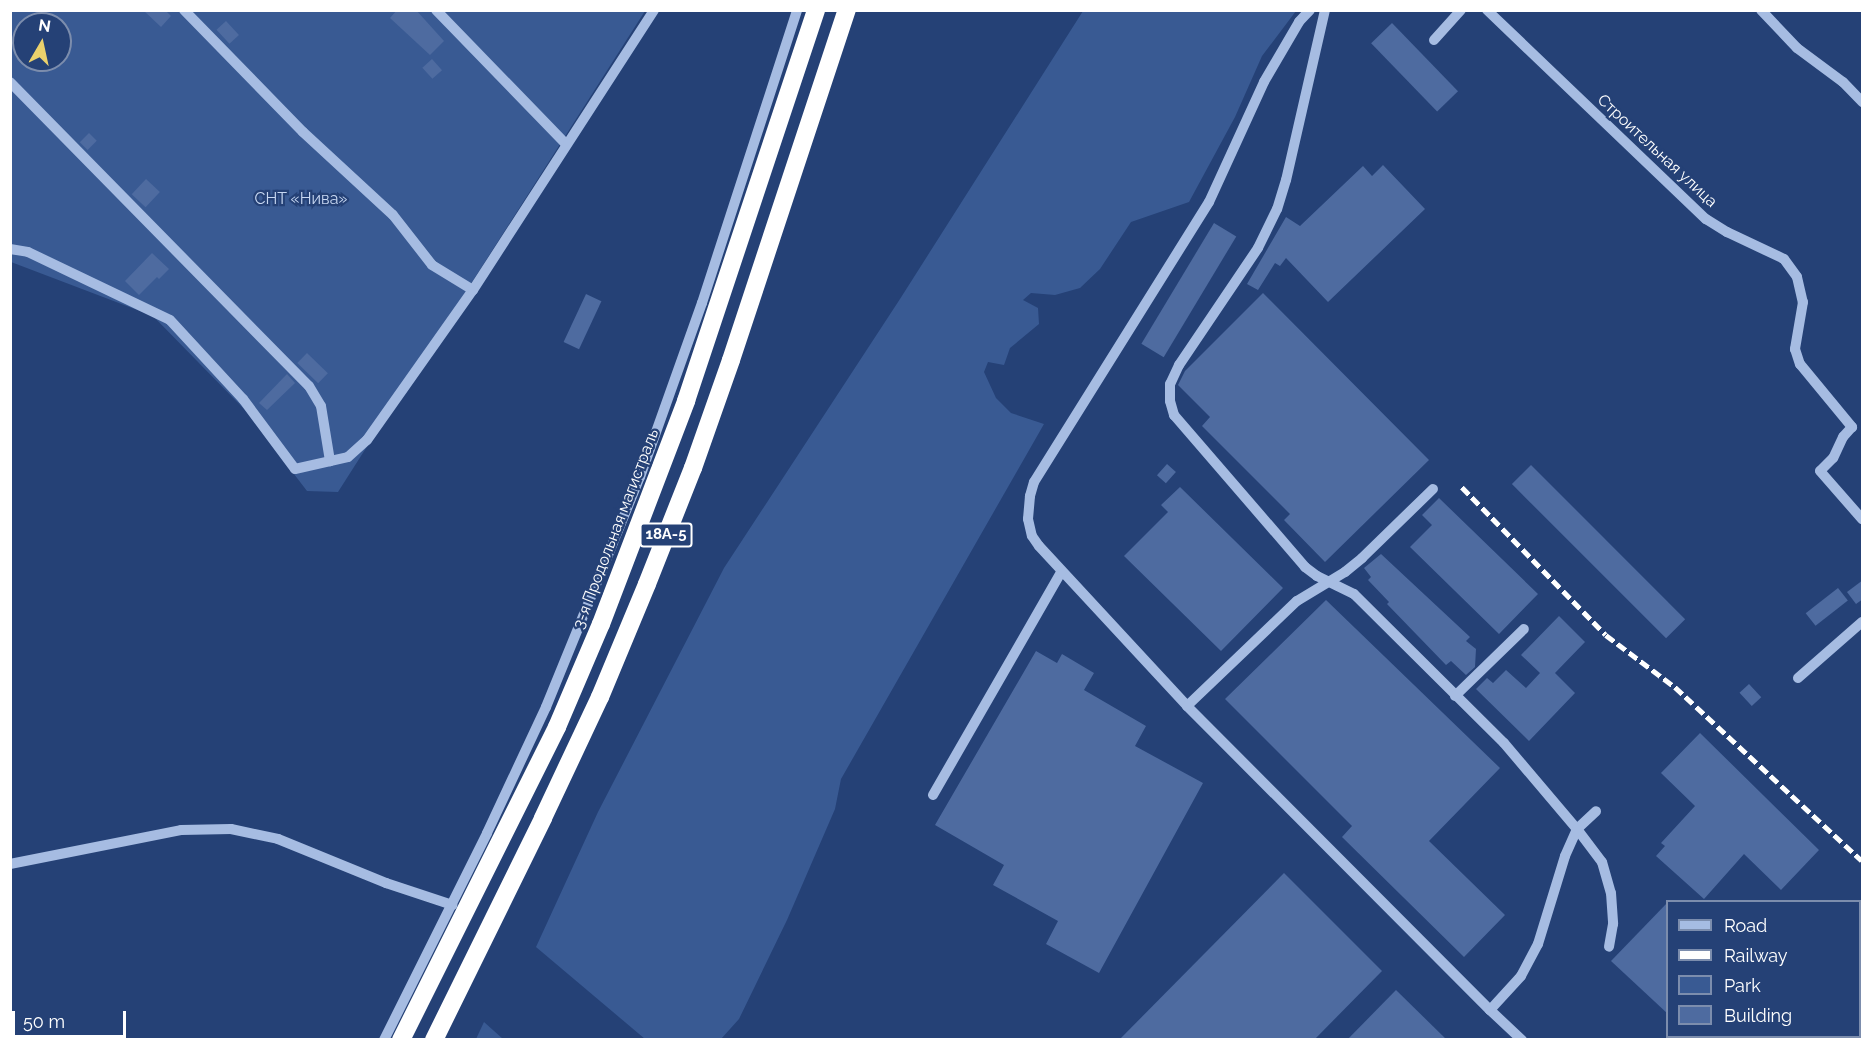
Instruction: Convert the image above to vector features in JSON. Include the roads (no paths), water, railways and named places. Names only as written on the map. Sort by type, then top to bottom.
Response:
[{"type":"highway","name":"3-я Продольная магистраль","points":[[402,1040],[557,727],[601,624],[686,401],[816,10]]},
{"type":"highway","name":"18А-5","points":[[434,1040],[600,697],[647,584],[723,382],[847,10]]},
{"type":"street","points":[[184,10],[303,132],[393,215],[432,265],[472,290]]},
{"type":"street","points":[[436,10],[566,144]]},
{"type":"street","points":[[10,249],[28,252],[170,320],[243,399],[295,469],[348,457],[367,440],[472,290],[654,10]]},
{"type":"street","points":[[384,1040],[452,905],[546,706],[640,477],[702,303],[797,10]]},
{"type":"street","points":[[1310,10],[1299,22],[1264,82],[1209,202],[1034,482],[1028,519],[1032,536],[1186,706],[1522,1040]]},
{"type":"street","points":[[1325,10],[1286,180],[1277,209],[1258,248],[1179,365],[1170,384],[1170,401],[1174,415],[1305,567],[1354,594],[1504,743],[1577,829],[1602,862],[1611,893],[1613,924],[1609,947]]},
{"type":"street","points":[[1434,40],[1461,10]]},
{"type":"street","name":"Строительная улица","points":[[1487,10],[1706,219],[1727,232],[1784,259],[1797,277],[1803,302],[1795,349],[1800,364],[1852,427],[1846,432],[1833,458],[1820,471],[1863,519]]},
{"type":"street","points":[[1761,10],[1797,48],[1843,82],[1863,102]]},
{"type":"street","points":[[10,82],[309,386],[321,406],[325,420],[330,461]]},
{"type":"street","points":[[1186,706],[1297,601],[1362,558],[1432,489]]},
{"type":"street","points":[[933,795],[1062,571]]},
{"type":"street","points":[[1798,678],[1863,622]]},
{"type":"street","points":[[1455,696],[1524,629]]},
{"type":"street","points":[[1490,1010],[1521,976],[1538,944],[1565,856],[1577,829],[1596,811]]},
{"type":"street","points":[[10,864],[181,830],[231,829],[278,839],[386,883],[452,905]]},
{"type":"railway","points":[[1462,487],[1606,635],[1675,687],[1862,861]]},
{"type":"park label","name":"СНТ «Нива»","points":[[301,199]]}]
